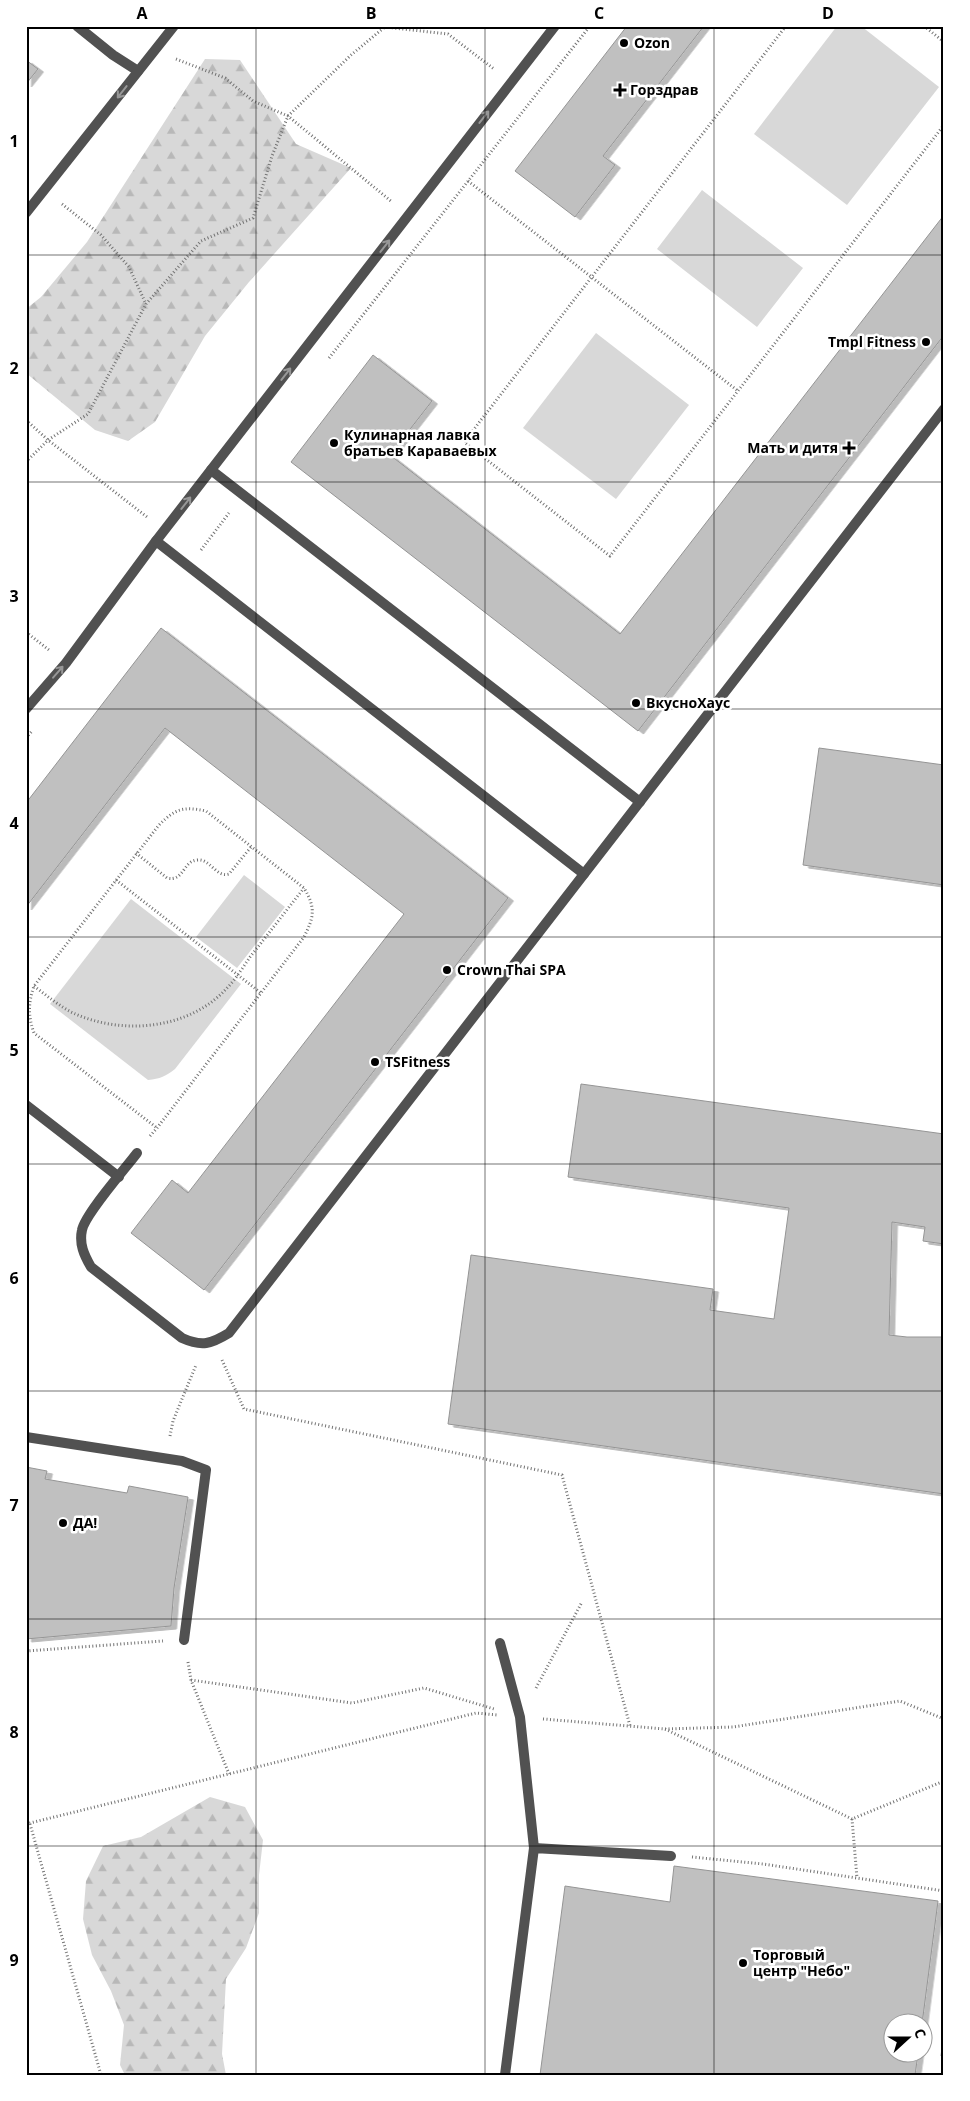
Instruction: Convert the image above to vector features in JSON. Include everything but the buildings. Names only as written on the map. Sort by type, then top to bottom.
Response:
[{"type":"lane","points":[[77,26],[113,55],[138,71]]},
{"type":"lane","points":[[26,213],[174,26]]},
{"type":"lane","points":[[26,709],[66,663],[156,541],[554,26]]},
{"type":"lane","points":[[137,1153],[85,1221],[81,1241],[83,1253],[91,1267],[182,1338],[193,1343],[210,1343],[229,1333],[944,409]]},
{"type":"lane","points":[[211,470],[640,802]]},
{"type":"lane","points":[[156,541],[584,874]]},
{"type":"lane","points":[[26,1105],[118,1177]]},
{"type":"lane","points":[[26,1437],[182,1461],[206,1470],[184,1640]]},
{"type":"lane","points":[[500,1644],[520,1717],[534,1848],[505,2075]]},
{"type":"lane","points":[[534,1848],[671,1856]]},
{"type":"path","points":[[26,462],[48,440],[88,414],[146,304],[202,241],[253,218],[272,156],[288,116],[351,55],[385,26],[448,34],[501,74]]},
{"type":"path","points":[[328,360],[590,26]]},
{"type":"path","points":[[786,26],[464,442],[610,556],[944,125]]},
{"type":"path","points":[[924,26],[944,42]]},
{"type":"path","points":[[176,59],[225,78],[252,101],[288,116],[399,208]]},
{"type":"path","points":[[468,182],[738,391]]},
{"type":"path","points":[[62,203],[100,235],[129,267],[146,304]]},
{"type":"path","points":[[26,420],[48,440],[155,523]]},
{"type":"path","points":[[188,566],[243,495]]},
{"type":"path","points":[[26,632],[66,663]]},
{"type":"path","points":[[137,1153],[157,1128],[304,937],[312,921],[311,900],[304,888],[206,811],[193,808],[172,813],[159,824],[34,986],[28,1010],[34,1033],[157,1128]]},
{"type":"path","points":[[136,853],[168,878],[176,878],[190,862],[195,860],[202,860],[221,874],[229,874],[251,846]]},
{"type":"path","points":[[116,880],[261,993]]},
{"type":"path","points":[[34,986],[61,1007],[87,1019],[105,1024],[127,1027],[149,1026],[172,1021],[204,1006],[227,988],[304,888]]},
{"type":"path","points":[[173,1421],[210,1343]]},
{"type":"path","points":[[210,1343],[244,1409],[562,1475],[630,1726]]},
{"type":"path","points":[[520,1717],[582,1602]]},
{"type":"path","points":[[26,1651],[184,1640]]},
{"type":"path","points":[[229,1774],[191,1680],[352,1703],[424,1688],[520,1717]]},
{"type":"path","points":[[101,2075],[28,1824],[476,1713],[665,1729],[734,1727],[900,1701],[944,1719]]},
{"type":"path","points":[[665,1729],[852,1819],[944,1781]]},
{"type":"path","points":[[852,1819],[857,1879]]},
{"type":"path","points":[[671,1856],[727,1860],[944,1891]]},
{"type":"green space","points":[[837,26],[861,26],[939,87],[847,205],[754,134]]},
{"type":"green space","points":[[205,59],[240,60],[296,144],[351,168],[249,282],[205,336],[155,422],[128,441],[95,430],[26,373],[26,309],[41,297],[87,242]]},
{"type":"green space","points":[[702,190],[803,268],[757,327],[657,249]]},
{"type":"green space","points":[[596,333],[689,405],[616,499],[523,428]]},
{"type":"green space","points":[[244,875],[285,907],[237,968],[196,937]]},
{"type":"green space","points":[[131,899],[241,984],[175,1069],[163,1077],[148,1080],[50,1004]]},
{"type":"green space","points":[[210,1797],[245,1807],[263,1840],[259,1875],[259,1913],[246,1948],[226,1979],[222,2054],[226,2075],[125,2075],[120,2065],[124,2025],[111,1991],[92,1955],[83,1919],[86,1881],[103,1846],[141,1837]]},
{"type":"place","name":"Ozon","points":[[624,43]]},
{"type":"place","name":"Горздрав","points":[[620,90]]},
{"type":"place","name":"Tmpl Fitness","points":[[926,342]]},
{"type":"place","name":"Кулинарная лавка братьев Караваевых","points":[[334,443]]},
{"type":"place","name":"Мать и дитя","points":[[849,448]]},
{"type":"place","name":"ВкусноХаус","points":[[636,703]]},
{"type":"place","name":"Crown Thai SPA","points":[[447,970]]},
{"type":"place","name":"TSFitness","points":[[375,1062]]},
{"type":"place","name":"ДА!","points":[[63,1523]]},
{"type":"place","name":"Торговый центр \"Небо\"","points":[[743,1963]]}]
